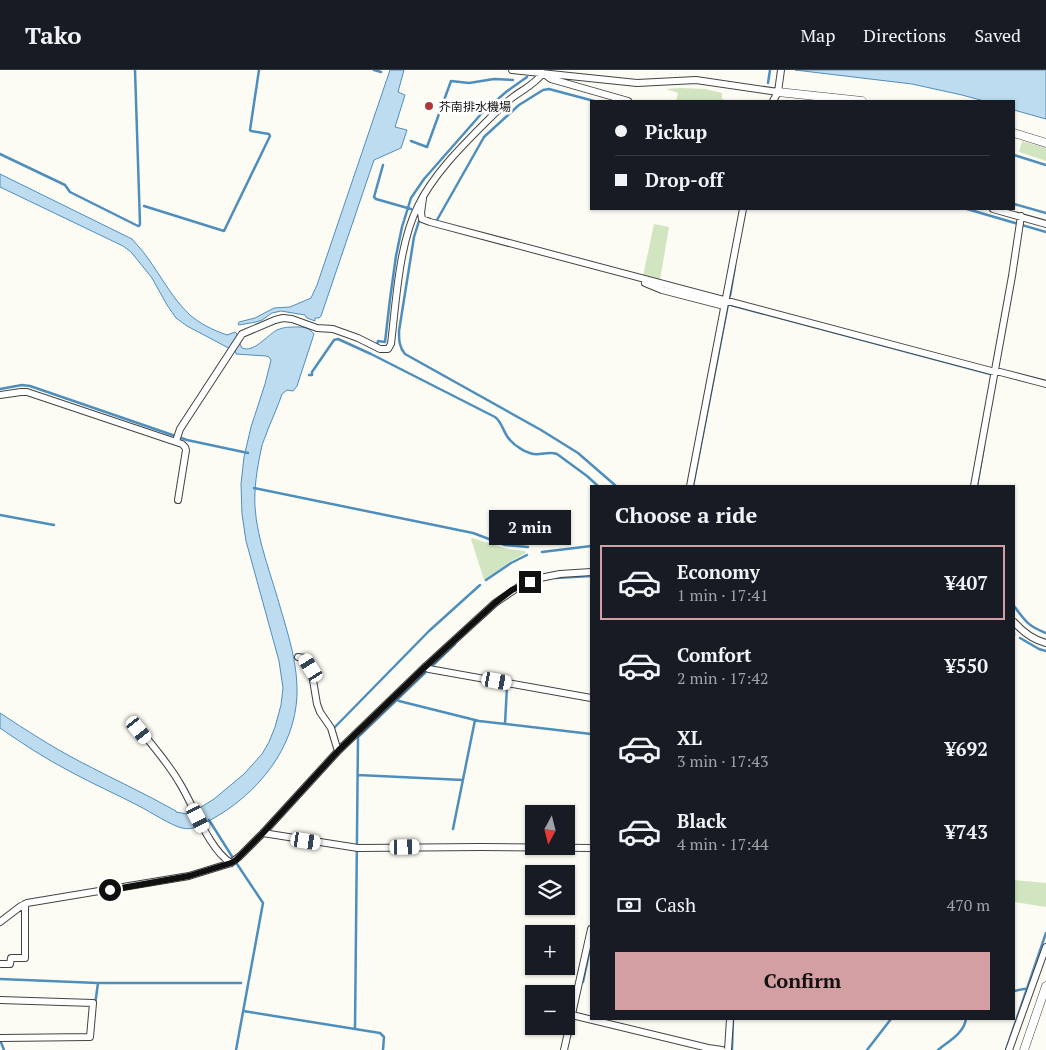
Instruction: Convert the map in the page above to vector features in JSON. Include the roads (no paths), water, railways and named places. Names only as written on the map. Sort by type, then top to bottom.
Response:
[{"type":"street","points":[[512,70],[638,83],[696,80],[778,92],[853,100]]},
{"type":"street","points":[[774,100],[778,92],[781,70]]},
{"type":"street","points":[[542,73],[551,79],[624,100]]},
{"type":"street","points":[[176,441],[180,429],[242,334],[283,318],[292,319],[313,327],[333,329],[358,338],[380,349],[388,349],[391,344],[401,265],[417,207],[435,179],[484,123],[515,96],[537,81],[542,73]]},
{"type":"street","points":[[1015,133],[1046,143]]},
{"type":"street","points":[[424,195],[422,219],[430,222],[725,303],[1046,384]]},
{"type":"street","points":[[690,485],[743,210]]},
{"type":"street","points":[[995,210],[1020,222],[1046,224]]},
{"type":"street","points":[[974,485],[1020,222]]},
{"type":"street","points":[[644,283],[662,290],[725,303]]},
{"type":"street","points":[[0,395],[27,392],[182,444],[186,450],[178,500]]},
{"type":"street","points":[[0,922],[25,904],[189,876],[233,862],[263,833],[339,750],[495,603],[512,590],[530,582],[550,576],[590,572]]},
{"type":"street","points":[[1015,623],[1020,629],[1046,643]]},
{"type":"street","points":[[298,657],[305,658],[311,668],[317,704],[331,728],[339,750]]},
{"type":"street","points":[[427,668],[590,698]]},
{"type":"street","points":[[139,730],[179,781],[211,841],[226,860],[233,862]]},
{"type":"street","points":[[263,833],[357,848],[590,848]]},
{"type":"street","points":[[0,964],[10,964],[11,958],[26,958],[25,904]]},
{"type":"street","points":[[575,1001],[590,934]]},
{"type":"street","points":[[1010,1050],[1046,946]]},
{"type":"street","points":[[1024,1050],[1046,986]]},
{"type":"street","points":[[0,1000],[93,1003],[90,1037],[0,1038]]},
{"type":"street","points":[[575,1016],[590,1020]]},
{"type":"street","points":[[592,1020],[708,1049],[722,1050]]},
{"type":"street","points":[[728,1050],[730,1020]]},
{"type":"street","points":[[564,1050],[567,1035]]},
{"type":"water","points":[[390,70],[404,70],[398,92],[405,95],[395,127],[407,130],[401,148],[374,160],[321,316],[315,318],[315,321],[307,318],[305,315],[281,311],[272,313],[256,322],[239,325],[239,322],[255,318],[274,308],[290,307],[311,298]]},
{"type":"water","points":[[795,70],[1046,70],[1046,119],[1015,110],[1015,100],[980,100],[912,84]]},
{"type":"water","points":[[0,174],[132,239],[177,301],[189,314],[202,324],[227,335],[235,332],[242,348],[251,348],[277,330],[284,328],[305,328],[314,334],[297,386],[293,391],[287,390],[282,394],[268,429],[257,471],[255,493],[256,520],[294,662],[297,684],[295,714],[281,751],[259,782],[230,808],[195,828],[186,829],[178,827],[53,762],[0,728],[0,713],[69,756],[176,812],[187,814],[214,799],[244,774],[262,754],[275,727],[283,688],[279,661],[246,541],[242,514],[241,484],[244,457],[251,427],[271,360],[266,356],[236,354],[236,352],[187,326],[176,318],[152,278],[131,252],[123,246],[0,187]]},
{"type":"waterway","points":[[0,154],[65,185],[70,192],[139,226],[135,70]]},
{"type":"waterway","points":[[144,206],[224,231],[270,136],[269,134],[250,130],[259,70]]},
{"type":"waterway","points":[[374,70],[381,72]]},
{"type":"waterway","points":[[768,83],[770,70]]},
{"type":"waterway","points":[[377,345],[378,341],[385,342],[396,256],[411,198],[424,179],[482,113],[527,77]]},
{"type":"waterway","points":[[411,141],[427,147],[451,81],[469,83],[494,79],[513,80]]},
{"type":"waterway","points":[[437,220],[484,137],[519,105],[543,90],[549,89],[590,100]]},
{"type":"waterway","points":[[1015,155],[1046,165]]},
{"type":"waterway","points":[[383,165],[374,197],[411,209]]},
{"type":"waterway","points":[[1015,204],[1046,213]]},
{"type":"waterway","points":[[970,210],[1046,232]]},
{"type":"waterway","points":[[419,221],[414,237],[399,331],[400,343],[405,354],[541,430],[578,453],[615,485]]},
{"type":"waterway","points":[[730,296],[735,266]]},
{"type":"waterway","points":[[727,304],[990,374]]},
{"type":"waterway","points":[[693,485],[728,304]]},
{"type":"waterway","points":[[309,375],[312,375],[312,372],[334,340],[338,339],[495,417],[508,437],[518,447],[534,454],[557,454],[597,485]]},
{"type":"waterway","points":[[0,389],[22,385],[30,386],[187,440],[248,453]]},
{"type":"waterway","points":[[977,485],[984,446]]},
{"type":"waterway","points":[[254,488],[473,533],[505,545],[528,547]]},
{"type":"waterway","points":[[0,515],[54,525]]},
{"type":"waterway","points":[[542,552],[590,546]]},
{"type":"waterway","points":[[486,580],[527,555]]},
{"type":"waterway","points":[[556,578],[590,576]]},
{"type":"waterway","points":[[334,731],[333,729],[429,631],[480,585]]},
{"type":"waterway","points":[[479,621],[499,603]]},
{"type":"waterway","points":[[1015,607],[1027,623],[1046,633]]},
{"type":"waterway","points":[[1020,638],[1046,651]]},
{"type":"waterway","points":[[355,1029],[358,737],[455,644]]},
{"type":"waterway","points":[[505,724],[507,686]]},
{"type":"waterway","points":[[397,700],[479,721],[590,734]]},
{"type":"waterway","points":[[453,829],[475,720]]},
{"type":"waterway","points":[[358,775],[463,780]]},
{"type":"waterway","points":[[209,820],[263,903],[236,1050]]},
{"type":"waterway","points":[[1006,1050],[1046,933]]},
{"type":"waterway","points":[[583,982],[590,949]]},
{"type":"waterway","points":[[0,979],[98,983],[241,983]]},
{"type":"waterway","points":[[95,1005],[98,983]]},
{"type":"waterway","points":[[1015,991],[1027,989]]},
{"type":"waterway","points":[[243,1011],[380,1033],[384,1037],[383,1050]]},
{"type":"waterway","points":[[732,1050],[733,1020]]},
{"type":"waterway","points":[[867,1050],[890,1020]]},
{"type":"waterway","points":[[938,1050],[959,1033],[966,1020]]},
{"type":"waterway","points":[[0,1040],[4,1050]]},
{"type":"place","name":"芥南排水機場","points":[[429,106]]}]
